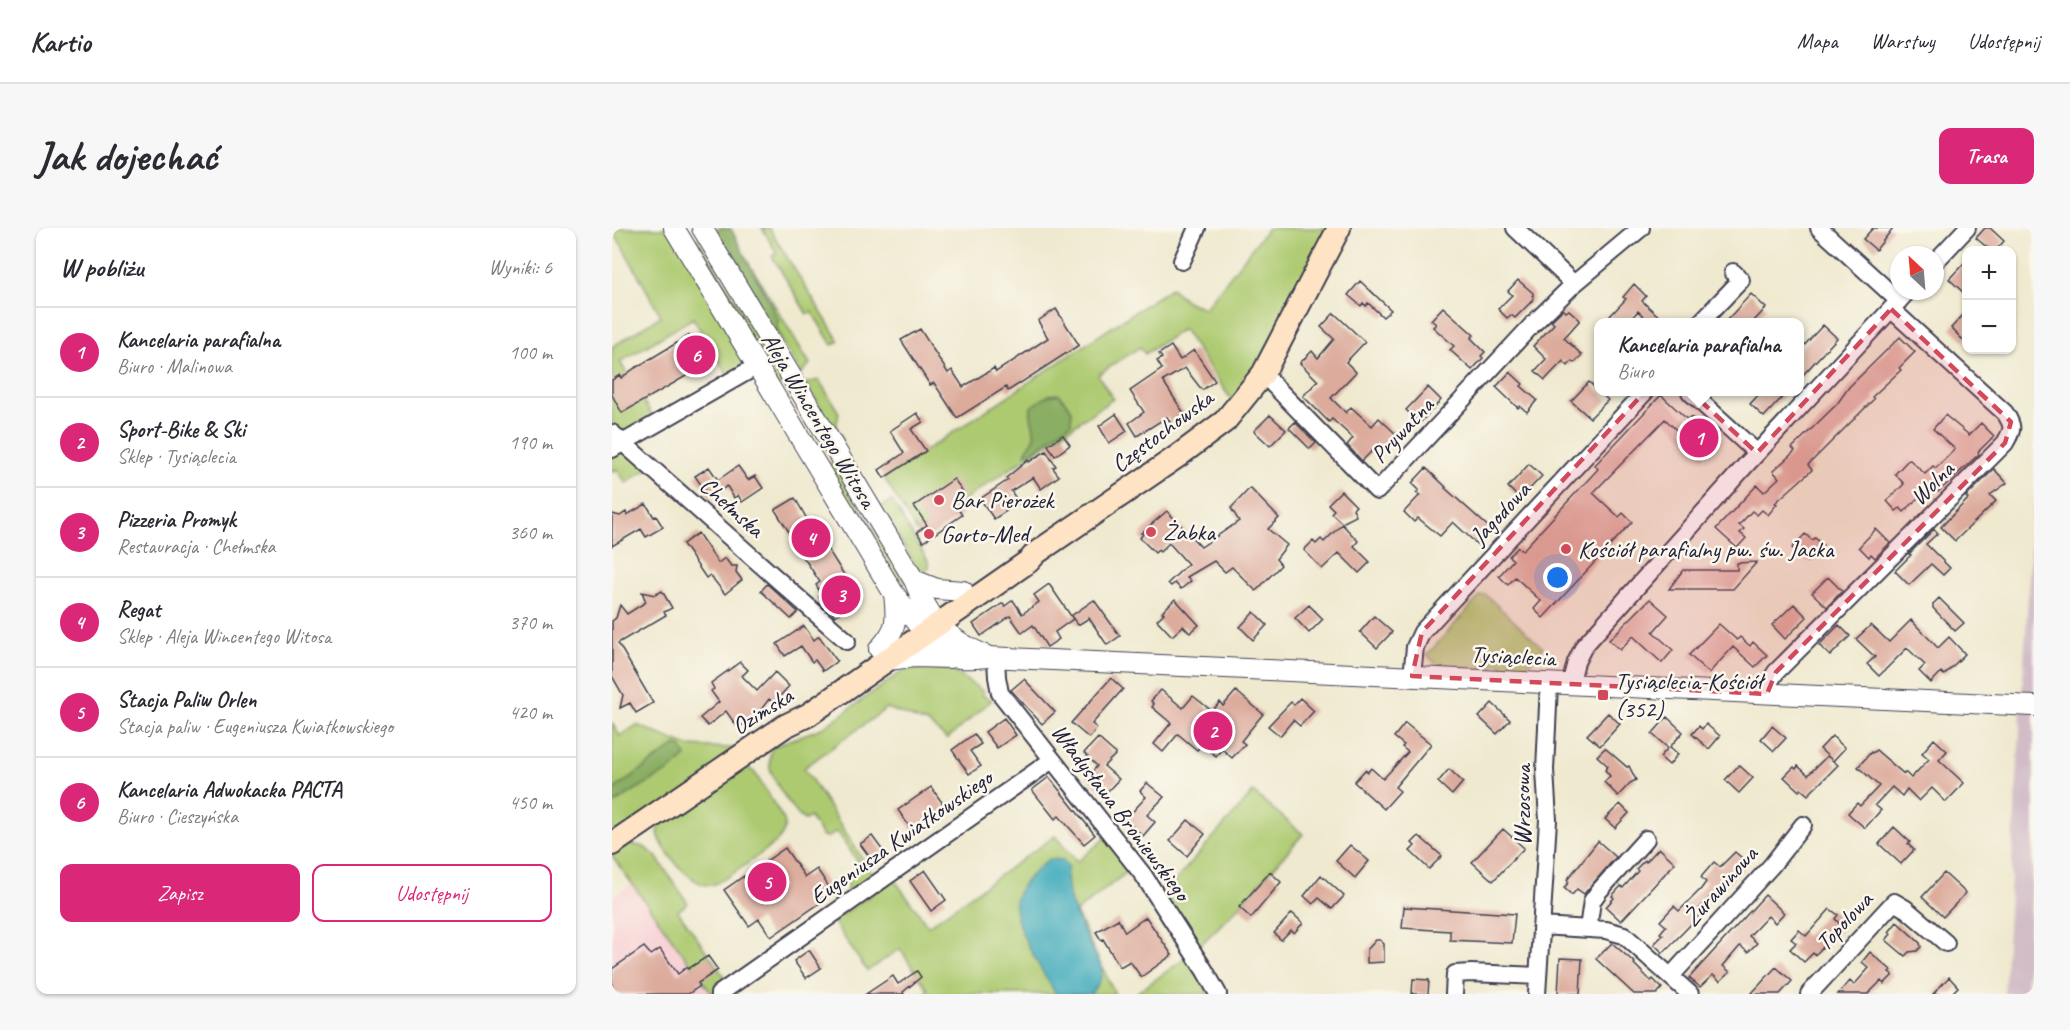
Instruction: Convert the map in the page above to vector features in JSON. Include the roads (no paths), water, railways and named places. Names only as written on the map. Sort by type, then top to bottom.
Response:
[{"type":"main road","name":"Częstochowska","points":[[927,623],[966,597],[1029,561],[1036,553],[1225,421],[1263,374],[1339,228]]},
{"type":"main road","name":"Ozimska","points":[[612,844],[792,721],[808,715],[927,623]]},
{"type":"street","name":"Aleja Wincentego Witosa","points":[[702,228],[914,579],[927,623]]},
{"type":"street","points":[[1182,261],[1197,228]]},
{"type":"street","points":[[1515,228],[1574,284],[1641,228]]},
{"type":"street","points":[[1819,228],[1890,292]]},
{"type":"street","points":[[1944,252],[1967,228]]},
{"type":"street","name":"Aleja Wincentego Witosa","points":[[683,231],[757,366],[894,594],[927,623]]},
{"type":"street","points":[[1704,318],[1737,276]]},
{"type":"street","name":"Prywatna","points":[[1263,374],[1377,491],[1533,324],[1574,284]]},
{"type":"street","points":[[1570,685],[1579,653],[1584,646],[1757,453],[1899,300]]},
{"type":"street","name":"Wolna","points":[[1767,694],[1770,681],[1776,672],[2005,443],[2012,431],[2011,422],[2005,412],[1899,300]]},
{"type":"street","points":[[616,442],[757,366]]},
{"type":"street","name":"Jagodowa","points":[[1412,676],[1415,647],[1422,632],[1640,396]]},
{"type":"street","points":[[1694,396],[1757,453]]},
{"type":"street","name":"Chełmska","points":[[616,442],[847,641]]},
{"type":"street","points":[[813,460],[833,447]]},
{"type":"street","points":[[894,594],[897,621],[883,655],[914,657],[960,652],[961,620],[966,597],[914,579]]},
{"type":"street","name":"Tysiąclecia","points":[[927,623],[943,654],[960,652],[993,657],[2034,706]]},
{"type":"street","name":"Władysława Broniewskiego","points":[[993,657],[1000,693],[1144,876],[1218,994]]},
{"type":"street","name":"Wrzosowa","points":[[1537,994],[1548,820],[1545,770],[1549,684]]},
{"type":"street","name":"Eugeniusza Kwiatkowskiego","points":[[719,994],[1052,760]]},
{"type":"street","name":"Żurawinowa","points":[[1671,976],[1772,865],[1803,825]]},
{"type":"street","points":[[1588,929],[1592,901],[1646,839]]},
{"type":"street","name":"Topolowa","points":[[1809,994],[1894,902],[1906,909],[1946,943]]},
{"type":"street","points":[[1541,926],[1606,930],[1624,935],[1690,994]]},
{"type":"street","points":[[1454,994],[1455,974],[1538,976]]},
{"type":"water","points":[[1049,859],[1063,860],[1068,867],[1066,878],[1072,904],[1102,968],[1099,982],[1090,994],[1056,994],[1018,923],[1015,912],[1017,896],[1029,878]]},
{"type":"place","name":"Kancelaria Adwokacka PACTA","points":[[696,355]]},
{"type":"place","name":"Kancelaria parafialna","points":[[1699,438]]},
{"type":"place","name":"Bar Pierożek","points":[[939,500]]},
{"type":"place","name":"Żabka","points":[[1151,532]]},
{"type":"place","name":"Gorto-Med","points":[[929,534]]},
{"type":"place","name":"Regat","points":[[811,538]]},
{"type":"place","name":"Kościół parafialny pw. św. Jacka","points":[[1566,549]]},
{"type":"place","name":"Pizzeria Promyk","points":[[841,595]]},
{"type":"place","name":"Tysiąclecia-Kościół (352)","points":[[1603,695]]},
{"type":"place","name":"Sport-Bike & Ski","points":[[1213,731]]},
{"type":"place","name":"Stacja Paliw Orlen","points":[[767,882]]}]
